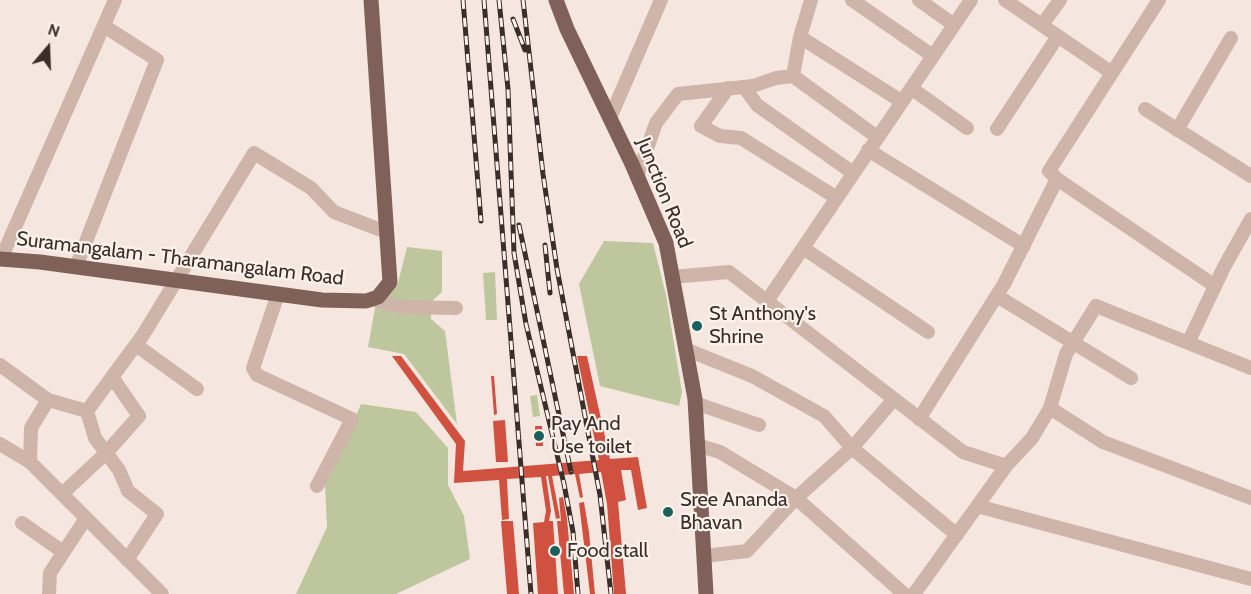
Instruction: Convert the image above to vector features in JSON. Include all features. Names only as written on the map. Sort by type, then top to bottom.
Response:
[{"type":"main road","points":[[371,0],[390,282],[378,297],[371,299]]},
{"type":"main road","name":"Junction Road","points":[[556,0],[567,29],[638,177],[666,243],[695,403],[706,594]]},
{"type":"main road","name":"Suramangalam - Tharamangalam Road","points":[[1,259],[322,300],[366,301],[371,299]]},
{"type":"street","points":[[1,259],[115,0]]},
{"type":"street","points":[[610,118],[661,0]]},
{"type":"street","points":[[793,76],[811,0]]},
{"type":"street","points":[[852,0],[933,56]]},
{"type":"street","points":[[919,0],[954,26]]},
{"type":"street","points":[[767,301],[971,0]]},
{"type":"street","points":[[1005,0],[1112,73]]},
{"type":"street","points":[[1042,25],[1060,0]]},
{"type":"street","points":[[1159,0],[1049,171],[1057,179],[1215,286]]},
{"type":"street","points":[[76,267],[157,60],[104,26]]},
{"type":"street","points":[[997,129],[1058,36]]},
{"type":"street","points":[[801,37],[901,101]]},
{"type":"street","points":[[1177,130],[1231,38]]},
{"type":"street","points":[[638,177],[656,123],[678,94],[753,86],[776,78],[793,76],[877,137]]},
{"type":"street","points":[[744,87],[757,105],[853,173]]},
{"type":"street","points":[[728,88],[701,126],[720,136],[741,138],[837,198]]},
{"type":"street","points":[[910,88],[967,128]]},
{"type":"street","points":[[1145,110],[1251,176]]},
{"type":"street","points":[[868,150],[1024,246]]},
{"type":"street","points":[[87,411],[136,345],[254,153],[311,188],[334,212],[386,232]]},
{"type":"street","points":[[919,419],[997,296],[1057,179]]},
{"type":"street","points":[[1188,343],[1251,219]]},
{"type":"street","points":[[803,248],[928,332]]},
{"type":"street","points":[[672,277],[729,272],[963,452],[1006,466]]},
{"type":"street","points":[[278,294],[253,368],[257,375],[352,420],[317,486]]},
{"type":"street","points":[[997,296],[1131,378]]},
{"type":"street","points":[[371,299],[399,306],[456,308]]},
{"type":"street","points":[[914,594],[1006,466],[1032,438],[1050,408],[1066,354],[1096,306],[1251,368]]},
{"type":"street","points":[[136,345],[197,389]]},
{"type":"street","points":[[686,349],[752,376],[824,416],[852,448],[957,535]]},
{"type":"street","points":[[0,365],[48,400],[87,411]]},
{"type":"street","points":[[62,494],[106,453],[140,416],[112,377]]},
{"type":"street","points":[[704,556],[747,551],[796,498],[852,448],[894,399]]},
{"type":"street","points":[[30,462],[31,428],[48,400]]},
{"type":"street","points":[[695,403],[759,425]]},
{"type":"street","points":[[1050,408],[1103,442],[1251,498]]},
{"type":"street","points":[[87,411],[95,438],[119,470],[128,491],[157,514],[127,560]]},
{"type":"street","points":[[0,444],[30,462],[162,594]]},
{"type":"street","points":[[697,445],[720,452],[796,498],[904,594]]},
{"type":"street","points":[[977,506],[1251,579]]},
{"type":"street","points":[[49,594],[50,573],[86,518]]},
{"type":"street","points":[[22,523],[63,552]]},
{"type":"green space","points":[[604,241],[653,243],[666,295],[682,392],[679,406],[600,386],[579,284]]},
{"type":"green space","points":[[407,247],[442,251],[442,292],[432,301],[431,319],[445,331],[457,424],[404,354],[368,347],[376,303],[398,283]]},
{"type":"green space","points":[[495,272],[497,320],[486,320],[483,273]]},
{"type":"green space","points":[[537,395],[540,416],[533,417],[530,396]]},
{"type":"green space","points":[[361,404],[416,412],[448,448],[448,485],[464,516],[470,559],[396,594],[296,594],[327,527],[325,485]]},
{"type":"building","points":[[392,356],[401,356],[465,441],[463,471],[599,460],[577,356],[587,356],[610,459],[638,457],[647,508],[638,510],[631,470],[621,470],[626,500],[618,502],[626,594],[614,594],[607,504],[601,472],[579,474],[583,497],[580,498],[575,474],[552,476],[560,518],[556,519],[548,476],[546,476],[551,511],[549,521],[553,521],[558,594],[538,594],[533,523],[544,522],[546,511],[541,477],[507,479],[509,519],[502,520],[499,480],[454,483],[456,444]]},
{"type":"building","points":[[491,376],[494,376],[497,414],[494,415]]},
{"type":"building","points":[[505,420],[508,462],[496,462],[493,421]]},
{"type":"building","name":"Pay And Use toilet","points":[[535,426],[542,426],[543,446],[536,446]]},
{"type":"building","points":[[563,497],[574,594],[564,594],[557,521],[561,521],[559,498]]},
{"type":"building","points":[[584,502],[595,594],[590,594],[579,503]]},
{"type":"building","points":[[501,521],[513,521],[519,594],[507,594]]},
{"type":"railway","points":[[463,0],[481,221]]},
{"type":"railway","points":[[484,0],[531,594]]},
{"type":"railway","points":[[499,0],[508,89],[514,253],[526,324],[564,484],[573,532],[578,594]]},
{"type":"railway","points":[[523,0],[543,174],[557,269],[600,495],[611,594]]},
{"type":"railway","points":[[513,19],[525,50]]},
{"type":"railway","points":[[519,225],[571,472]]},
{"type":"railway","points":[[545,245],[550,293]]},
{"type":"place","name":"St Anthony's Shrine","points":[[697,326]]},
{"type":"place","name":"Pay And Use toilet","points":[[539,436]]},
{"type":"place","name":"Sree Ananda Bhavan","points":[[668,512]]},
{"type":"place","name":"Food stall","points":[[555,551]]}]
